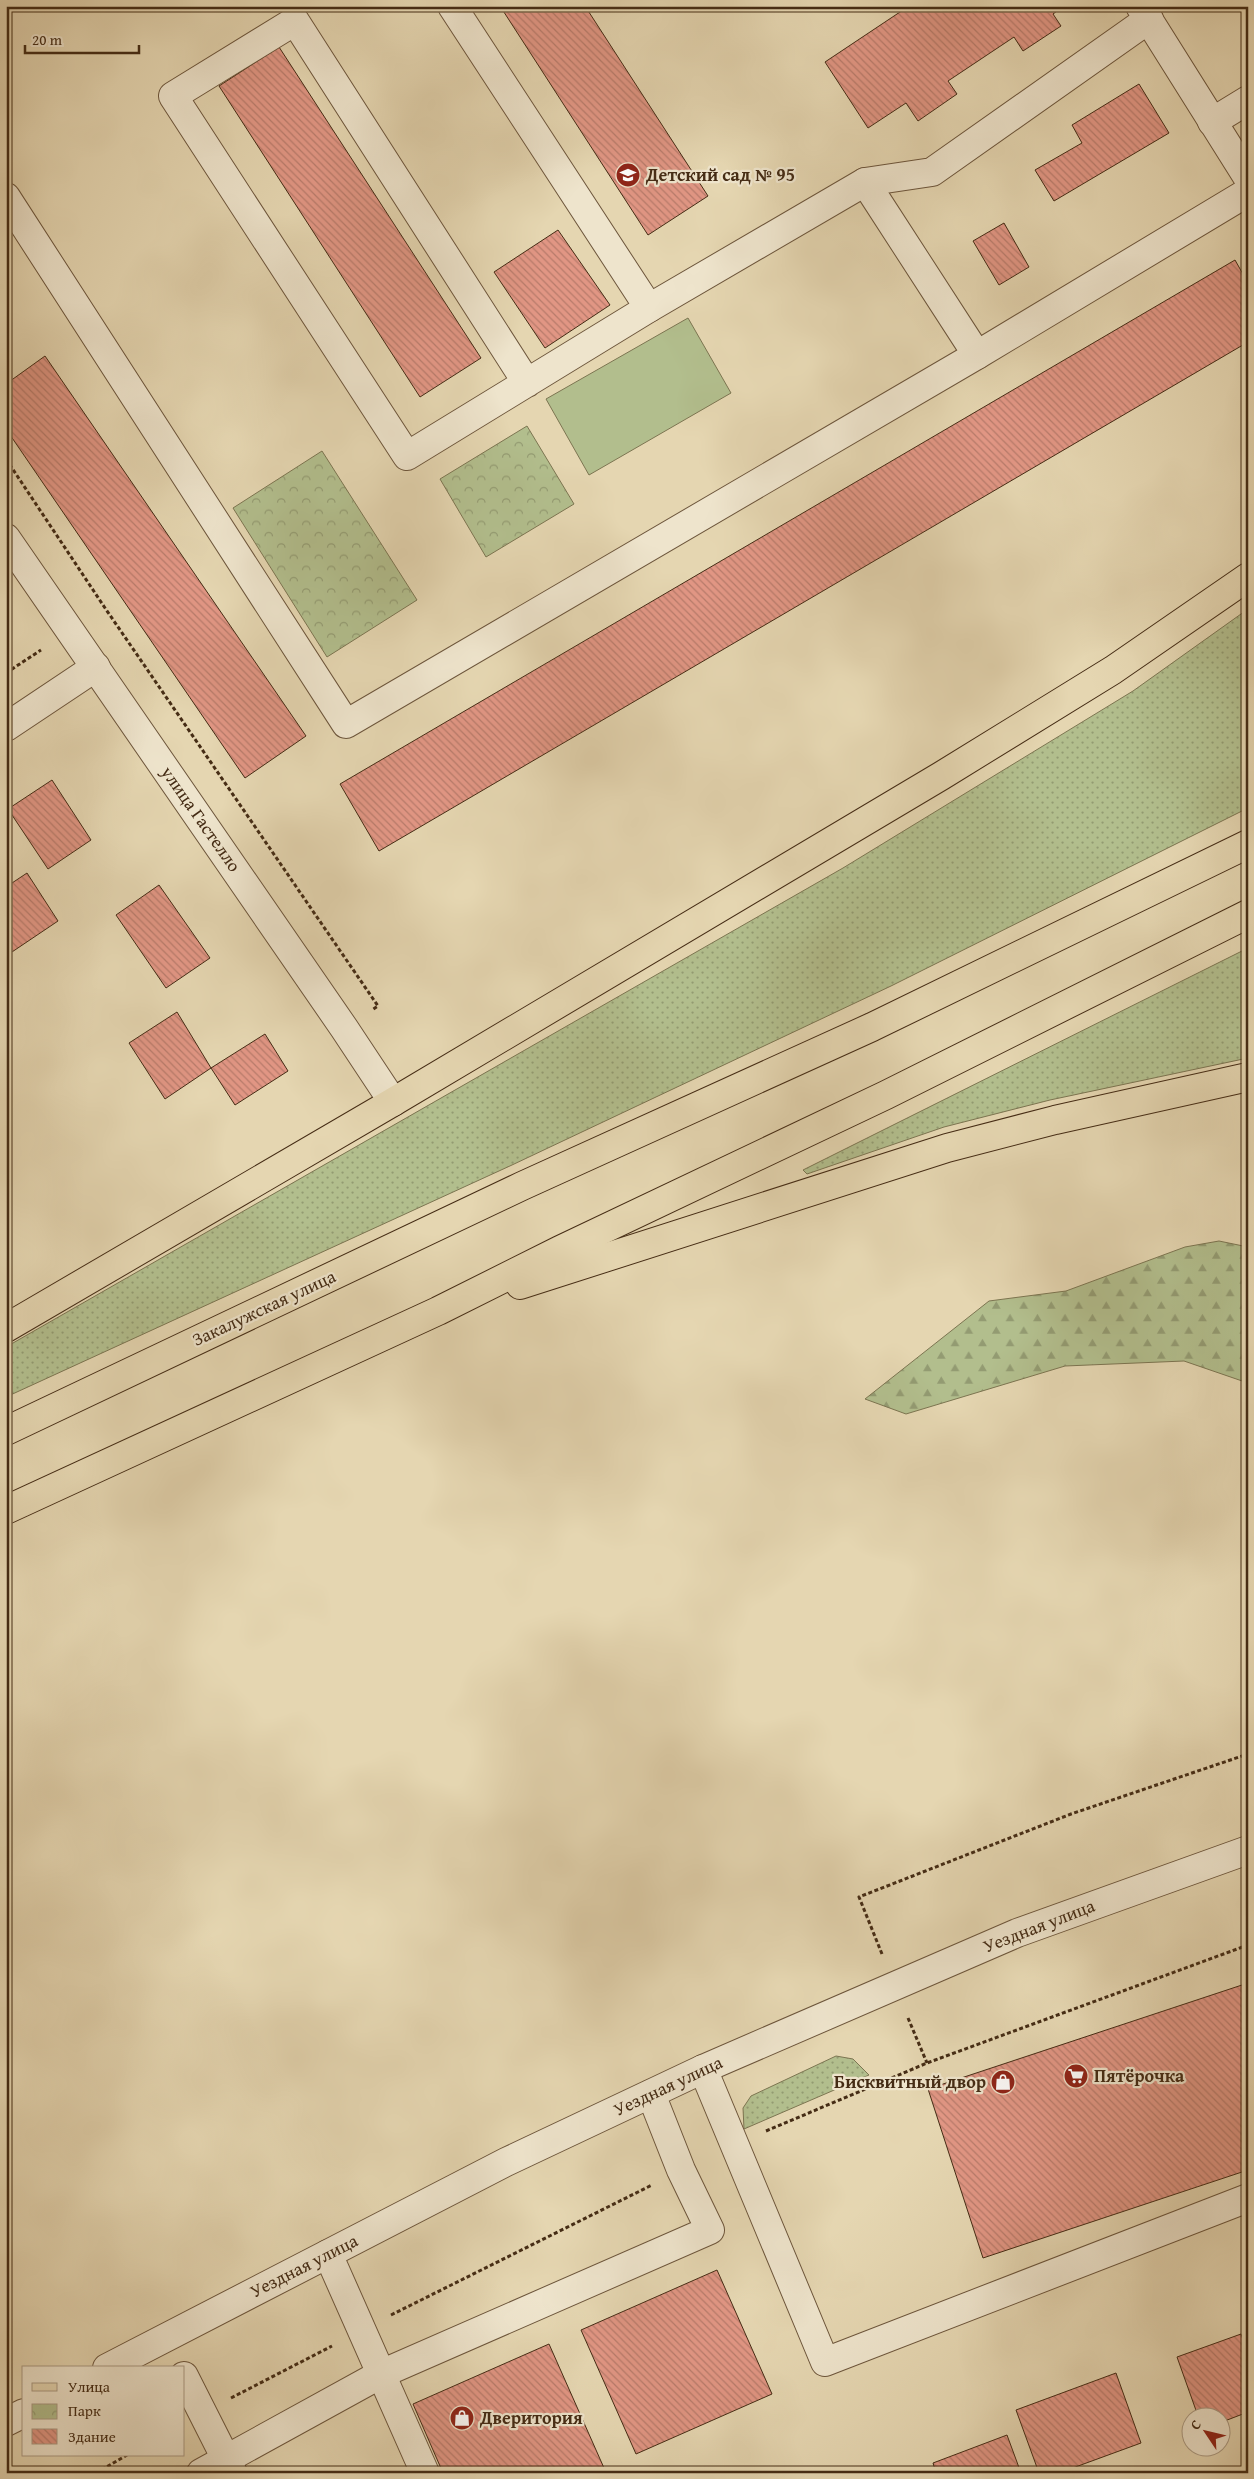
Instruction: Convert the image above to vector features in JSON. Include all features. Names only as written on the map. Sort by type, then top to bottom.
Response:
[{"type":"main road","points":[[6,1328],[393,1102],[949,771],[1113,670],[1248,577]]},
{"type":"main road","name":"Закалужская улица","points":[[6,1431],[522,1186],[872,1028],[1248,844]]},
{"type":"main road","points":[[6,1510],[438,1311],[560,1250],[886,1095],[1248,914]]},
{"type":"main road","points":[[438,1311],[948,1148],[1056,1120],[1248,1077]]},
{"type":"street","points":[[452,6],[649,308]]},
{"type":"street","points":[[527,383],[295,22],[173,96],[407,456],[527,383],[649,308],[865,182],[932,172],[1144,13],[1248,178]]},
{"type":"street","points":[[1212,122],[1248,100]]},
{"type":"street","points":[[865,182],[977,355]]},
{"type":"street","points":[[6,197],[346,724],[977,355],[1248,192]]},
{"type":"street","name":"улица Гастелло","points":[[6,538],[96,666],[393,1102]]},
{"type":"street","points":[[6,727],[96,666]]},
{"type":"street","name":"Уездная улица","points":[[112,2366],[506,2162],[702,2069],[1017,1933],[1248,1850]]},
{"type":"street","points":[[702,2069],[825,2362],[1248,2198]]},
{"type":"street","points":[[201,2473],[230,2466],[381,2374],[710,2230],[681,2170],[651,2094]]},
{"type":"street","points":[[328,2254],[425,2473]]},
{"type":"street","points":[[164,2338],[178,2366]]},
{"type":"street","points":[[185,2378],[230,2466]]},
{"type":"street","points":[[6,2422],[22,2414]]},
{"type":"path","points":[[6,459],[378,1006],[344,1028]]},
{"type":"path","points":[[927,2063],[859,1897],[1071,1814],[1248,1754]]},
{"type":"path","points":[[96,2473],[125,2456]]},
{"type":"green space","points":[[688,318],[731,393],[589,475],[546,399]]},
{"type":"green space","points":[[527,426],[574,504],[486,557],[440,479]]},
{"type":"green space","points":[[322,451],[417,600],[327,657],[233,508]]},
{"type":"green space","points":[[1248,609],[1248,808],[891,986],[512,1165],[6,1397],[6,1347],[843,868],[1133,691]]},
{"type":"green space","points":[[1248,948],[1248,1058],[1050,1100],[944,1127],[807,1174],[803,1170]]},
{"type":"green space","points":[[1219,1241],[1248,1247],[1248,1383],[1184,1361],[1065,1366],[906,1414],[865,1399],[989,1301],[1066,1291],[1185,1247]]},
{"type":"green space","points":[[836,2056],[853,2059],[869,2075],[744,2129],[743,2108],[751,2096]]},
{"type":"building","name":"Детский сад № 95","points":[[500,6],[585,6],[708,196],[648,235]]},
{"type":"building","points":[[909,6],[1064,6],[1053,14],[1061,26],[1023,51],[1014,37],[948,81],[957,94],[918,121],[906,103],[868,128],[825,62]]},
{"type":"building","points":[[279,47],[481,358],[420,397],[219,86]]},
{"type":"building","points":[[1139,84],[1169,133],[1054,201],[1035,170],[1082,143],[1072,125]]},
{"type":"building","points":[[1004,223],[1029,267],[999,285],[973,241]]},
{"type":"building","points":[[558,230],[610,305],[545,348],[494,272]]},
{"type":"building","points":[[1235,260],[1248,283],[1248,342],[379,851],[340,784]]},
{"type":"building","points":[[45,356],[306,736],[245,778],[6,429],[6,384]]},
{"type":"building","points":[[52,780],[91,840],[48,869],[8,809]]},
{"type":"building","points":[[27,873],[58,921],[6,956],[6,887]]},
{"type":"building","points":[[159,885],[210,958],[166,988],[116,915]]},
{"type":"building","points":[[177,1012],[211,1068],[165,1099],[129,1043]]},
{"type":"building","points":[[265,1034],[288,1071],[235,1105],[211,1068]]},
{"type":"building","points":[[1248,1983],[1248,2170],[983,2258],[928,2089]]},
{"type":"building","points":[[717,2270],[772,2394],[636,2454],[581,2330]]},
{"type":"building","points":[[1241,2334],[1248,2354],[1248,2412],[1232,2418],[1232,2406],[1194,2406],[1177,2357]]},
{"type":"building","points":[[549,2344],[604,2468],[592,2473],[443,2473],[413,2404]]},
{"type":"building","points":[[1116,2373],[1141,2443],[1059,2473],[1039,2473],[1016,2410]]},
{"type":"building","points":[[1007,2435],[1021,2473],[936,2473],[933,2463]]},
{"type":"place","name":"Детский сад № 95","points":[[628,175]]},
{"type":"place","name":"Пятёрочка","points":[[1076,2076]]},
{"type":"place","name":"Бисквитный двор","points":[[1003,2082]]},
{"type":"place","name":"Дверитория","points":[[462,2418]]}]
